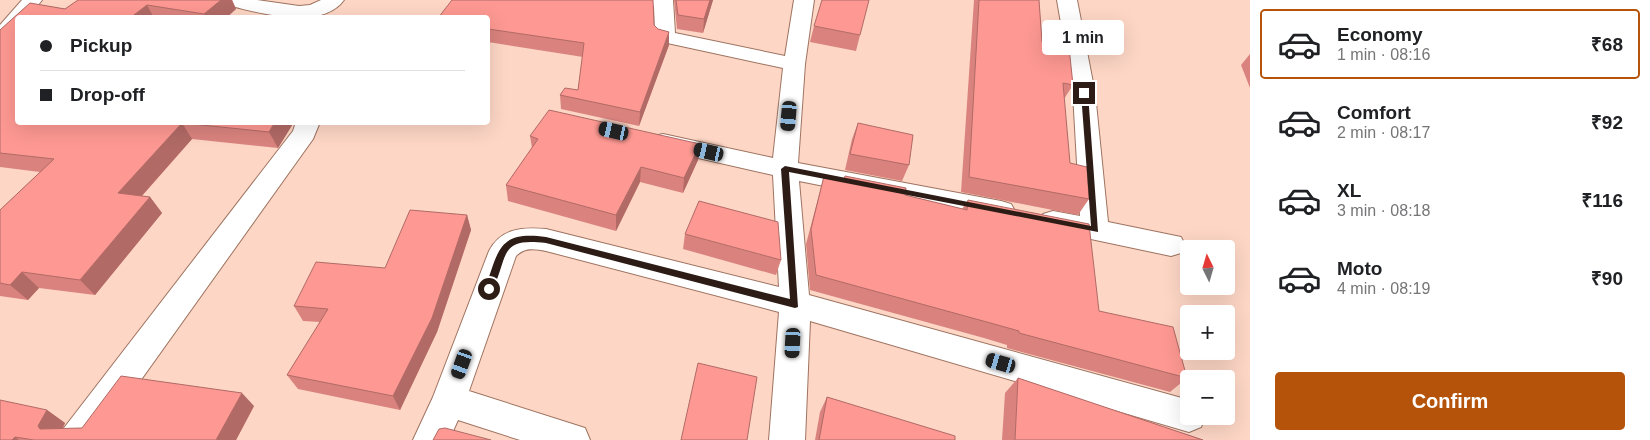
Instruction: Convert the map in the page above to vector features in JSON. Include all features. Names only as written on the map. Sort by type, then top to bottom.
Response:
[{"type":"street","points":[[20,15],[32,0]]},
{"type":"street","points":[[232,0],[271,9],[305,12],[320,9],[334,0]]},
{"type":"street","points":[[649,0],[664,1],[665,37],[794,64]]},
{"type":"street","points":[[787,440],[795,304],[785,169],[794,64],[804,0]]},
{"type":"street","points":[[1067,0],[1084,93],[1095,230]]},
{"type":"street","points":[[15,20],[2,36],[15,47]]},
{"type":"street","points":[[77,440],[304,133],[307,125]]},
{"type":"street","points":[[642,137],[785,169],[1171,245]]},
{"type":"street","points":[[431,440],[449,401],[503,251],[511,242],[526,238],[546,240],[795,304],[1180,413]]},
{"type":"street","points":[[449,401],[572,440]]},
{"type":"building","points":[[78,0],[221,0],[204,14],[147,5],[134,15],[17,15],[30,3],[65,9]]},
{"type":"building","points":[[452,0],[653,0],[654,25],[658,29],[669,32],[640,112],[560,95],[565,88],[578,90],[584,43],[490,29],[490,15],[440,15]]},
{"type":"building","points":[[676,0],[710,0],[704,19],[678,15]]},
{"type":"building","points":[[822,0],[869,0],[860,35],[814,26]]},
{"type":"building","points":[[979,0],[1039,0],[1042,42],[1069,47],[1073,85],[1063,83],[1070,163],[1087,167],[1089,199],[969,177]]},
{"type":"building","points":[[15,16],[15,125],[180,125],[118,193],[150,197],[80,280],[22,272],[10,285],[0,283],[0,210],[54,159],[0,153],[0,30]]},
{"type":"building","points":[[549,110],[700,144],[684,178],[641,167],[616,215],[506,185],[538,139],[530,136]]},
{"type":"building","points":[[858,123],[913,135],[909,165],[850,154]]},
{"type":"building","points":[[201,125],[273,125],[269,132]]},
{"type":"building","points":[[824,176],[844,181],[845,176],[906,188],[905,195],[967,210],[968,200],[1089,224],[1099,311],[1173,327],[1180,352],[1180,360],[1182,360],[1185,370],[1180,370],[1180,376],[1019,333],[1019,331],[816,275],[811,229]]},
{"type":"building","points":[[699,201],[778,222],[781,260],[685,234]]},
{"type":"building","points":[[410,210],[467,215],[432,318],[393,396],[287,375],[328,309],[294,306],[316,262],[385,268]]},
{"type":"building","points":[[698,363],[757,377],[747,440],[681,440]]},
{"type":"building","points":[[121,376],[242,393],[216,440],[34,440],[15,437],[12,440],[0,440],[0,400],[47,410],[38,426],[40,429],[82,428]]},
{"type":"building","points":[[1018,378],[1203,440],[1015,440]]},
{"type":"building","points":[[827,397],[955,436],[955,440],[819,440]]},
{"type":"building","points":[[445,428],[491,440],[433,440],[439,429]]},
{"type":"route","points":[[489,289],[503,251],[511,242],[526,238],[546,240],[795,304],[785,169],[1095,230],[1084,93]]}]
